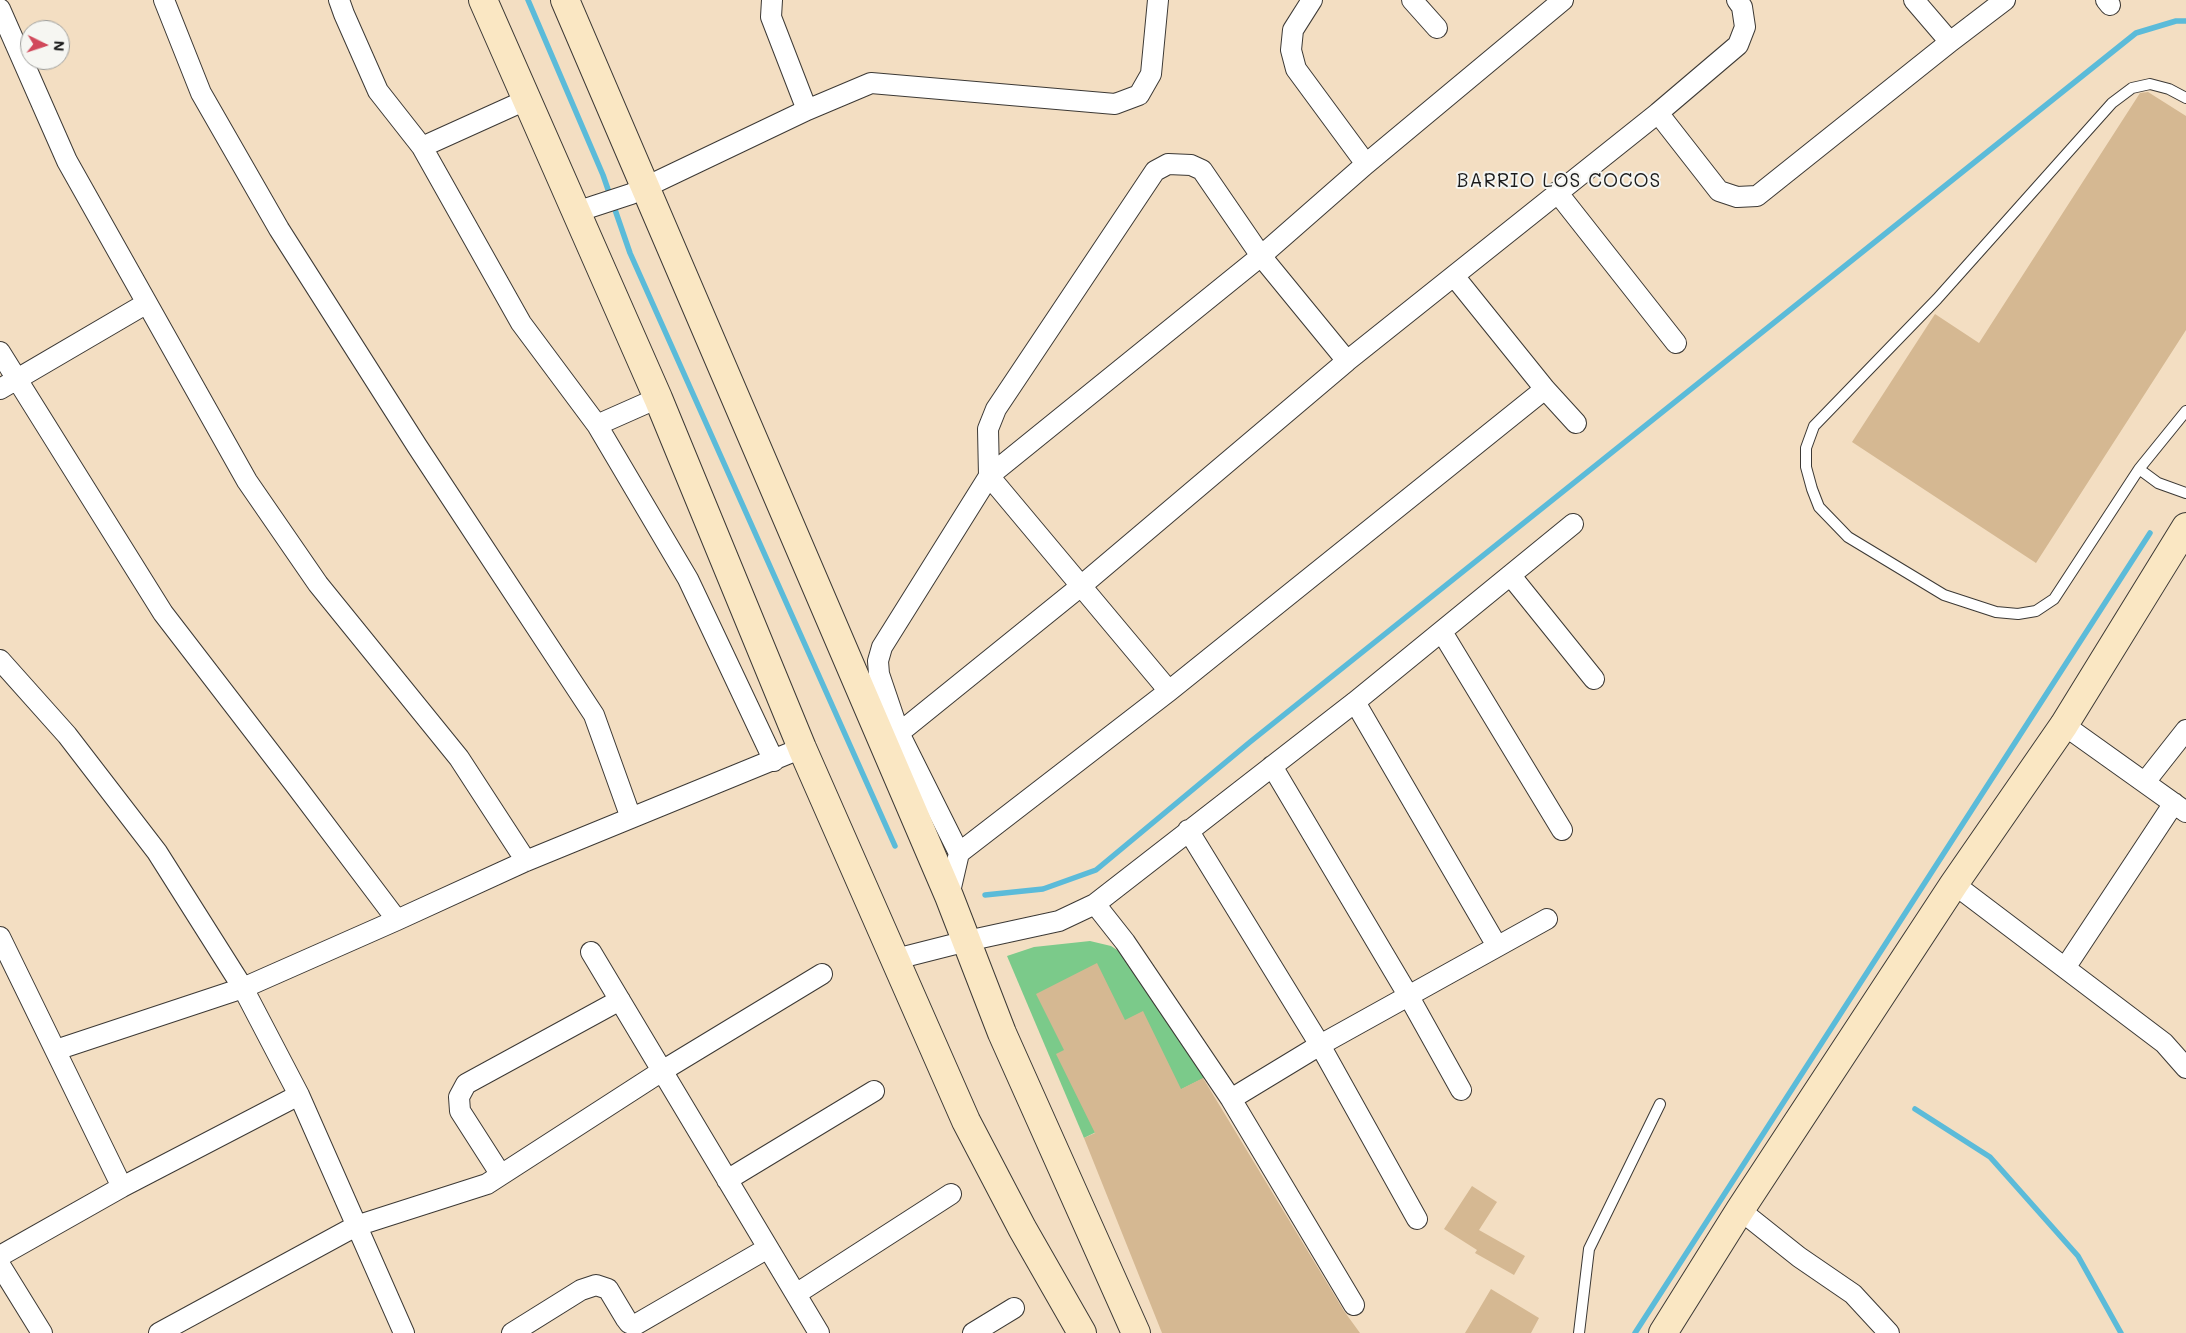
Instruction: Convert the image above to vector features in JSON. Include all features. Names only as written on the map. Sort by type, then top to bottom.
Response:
[{"type":"main road","points":[[483,0],[526,100],[583,210],[802,748],[966,1120],[1022,1228],[1082,1333]]},
{"type":"main road","points":[[566,0],[638,191],[949,896],[1002,1033],[1136,1333]]},
{"type":"main road","points":[[1664,1333],[1740,1210],[1954,884],[2064,726],[2182,542]]},
{"type":"street","points":[[164,0],[200,92],[279,229],[417,446],[594,715],[631,818]]},
{"type":"street","points":[[340,0],[344,14],[378,91],[422,147],[520,323],[597,424],[688,579],[774,760]]},
{"type":"street","points":[[772,0],[771,17],[807,110]]},
{"type":"street","points":[[583,210],[638,191],[807,110],[871,83],[1115,104],[1139,95],[1151,74],[1158,0]]},
{"type":"street","points":[[1312,0],[1293,30],[1291,50],[1296,69],[1366,164]]},
{"type":"street","points":[[1412,0],[1437,28]]},
{"type":"street","points":[[959,853],[900,733],[879,674],[878,661],[882,647],[989,476],[1261,256],[1366,164],[1563,0]]},
{"type":"street","points":[[900,733],[1080,586],[1347,361],[1658,113],[1738,45],[1745,27],[1742,7],[1737,0]]},
{"type":"street","points":[[1914,0],[1950,42]]},
{"type":"street","points":[[1658,113],[1719,191],[1737,197],[1757,196],[1950,42],[2006,0]]},
{"type":"street","points":[[0,9],[67,161],[247,480],[318,584],[459,758],[526,860]]},
{"type":"street","points":[[422,147],[526,100]]},
{"type":"street","points":[[1169,691],[989,476],[988,429],[996,410],[1155,170],[1168,164],[1180,163],[1202,170],[1261,256],[1347,361]]},
{"type":"street","points":[[1557,192],[1676,343]]},
{"type":"street","points":[[1454,276],[1545,389],[1576,423]]},
{"type":"street","points":[[8,383],[147,303]]},
{"type":"street","points":[[0,352],[8,383],[162,613],[397,920]]},
{"type":"street","points":[[949,896],[959,853],[1169,691],[1545,389]]},
{"type":"street","points":[[597,424],[658,398]]},
{"type":"street","points":[[896,959],[1059,921],[1095,904],[1355,702],[1573,524]]},
{"type":"street","points":[[1511,576],[1594,679]]},
{"type":"street","points":[[1442,632],[1562,830]]},
{"type":"street","points":[[0,660],[67,735],[158,852],[243,988],[299,1095],[404,1333]]},
{"type":"street","points":[[1355,702],[1497,946]]},
{"type":"street","points":[[2064,726],[2180,808],[2065,968]]},
{"type":"street","points":[[2145,782],[2186,730]]},
{"type":"street","points":[[56,1050],[243,988],[397,920],[526,860],[802,748]]},
{"type":"street","points":[[1272,766],[1408,995],[1461,1090]]},
{"type":"street","points":[[1188,830],[1320,1045],[1417,1219]]},
{"type":"street","points":[[1954,884],[2164,1043],[2186,1068]]},
{"type":"street","points":[[1095,904],[1125,942],[1231,1099],[1354,1305]]},
{"type":"street","points":[[1231,1099],[1320,1045],[1547,919]]},
{"type":"street","points":[[0,936],[122,1187]]},
{"type":"street","points":[[590,952],[819,1333]]},
{"type":"street","points":[[159,1333],[356,1226],[487,1184],[662,1071],[822,974]]},
{"type":"street","points":[[501,1175],[460,1111],[459,1097],[466,1084],[620,1000]]},
{"type":"street","points":[[727,1180],[874,1090]]},
{"type":"street","points":[[0,1256],[122,1187],[299,1095]]},
{"type":"street","points":[[796,1294],[951,1194]]},
{"type":"street","points":[[1740,1210],[1799,1257],[1853,1294],[1889,1333]]},
{"type":"street","points":[[512,1333],[581,1290],[596,1285],[608,1289],[629,1323],[635,1325],[768,1248]]},
{"type":"street","points":[[0,1265],[42,1333]]},
{"type":"street","points":[[973,1333],[1014,1308]]},
{"type":"lane","points":[[2186,98],[2169,89],[2150,84],[2132,88],[2112,104],[1937,299],[1814,426],[1806,448],[1806,467],[1812,489],[1820,507],[1848,537],[1944,595],[1996,612],[2018,614],[2036,611],[2054,599],[2139,470],[2186,411]]},
{"type":"lane","points":[[2139,470],[2158,483],[2186,494]]},
{"type":"lane","points":[[1579,1333],[1589,1249],[1660,1104]]},
{"type":"green space","points":[[1090,941],[1111,946],[1128,957],[1204,1078],[1084,1138],[1007,956],[1034,947]]},
{"type":"building","points":[[2148,92],[2186,116],[2186,330],[2036,563],[1852,442],[1935,314],[1979,343],[2140,93]]},
{"type":"building","points":[[1097,963],[1125,1020],[1143,1011],[1181,1089],[1203,1078],[1344,1311],[1360,1333],[1162,1333],[1084,1138],[1095,1133],[1056,1054],[1064,1050],[1036,994]]},
{"type":"building","points":[[1472,1186],[1497,1202],[1479,1230],[1525,1256],[1514,1275],[1475,1253],[1477,1250],[1444,1229]]},
{"type":"building","points":[[1491,1289],[1539,1318],[1531,1333],[1465,1333]]},
{"type":"waterway","points":[[528,0],[603,175],[630,253],[895,846]]},
{"type":"waterway","points":[[985,895],[1043,889],[1096,870],[1250,742],[2136,33],[2176,21],[2186,21]]},
{"type":"waterway","points":[[1635,1333],[2150,533]]},
{"type":"waterway","points":[[1915,1109],[1990,1157],[2078,1256],[2121,1333]]},
{"type":"district","name":"BARRIO LOS COCOS","points":[[1559,181]]}]
